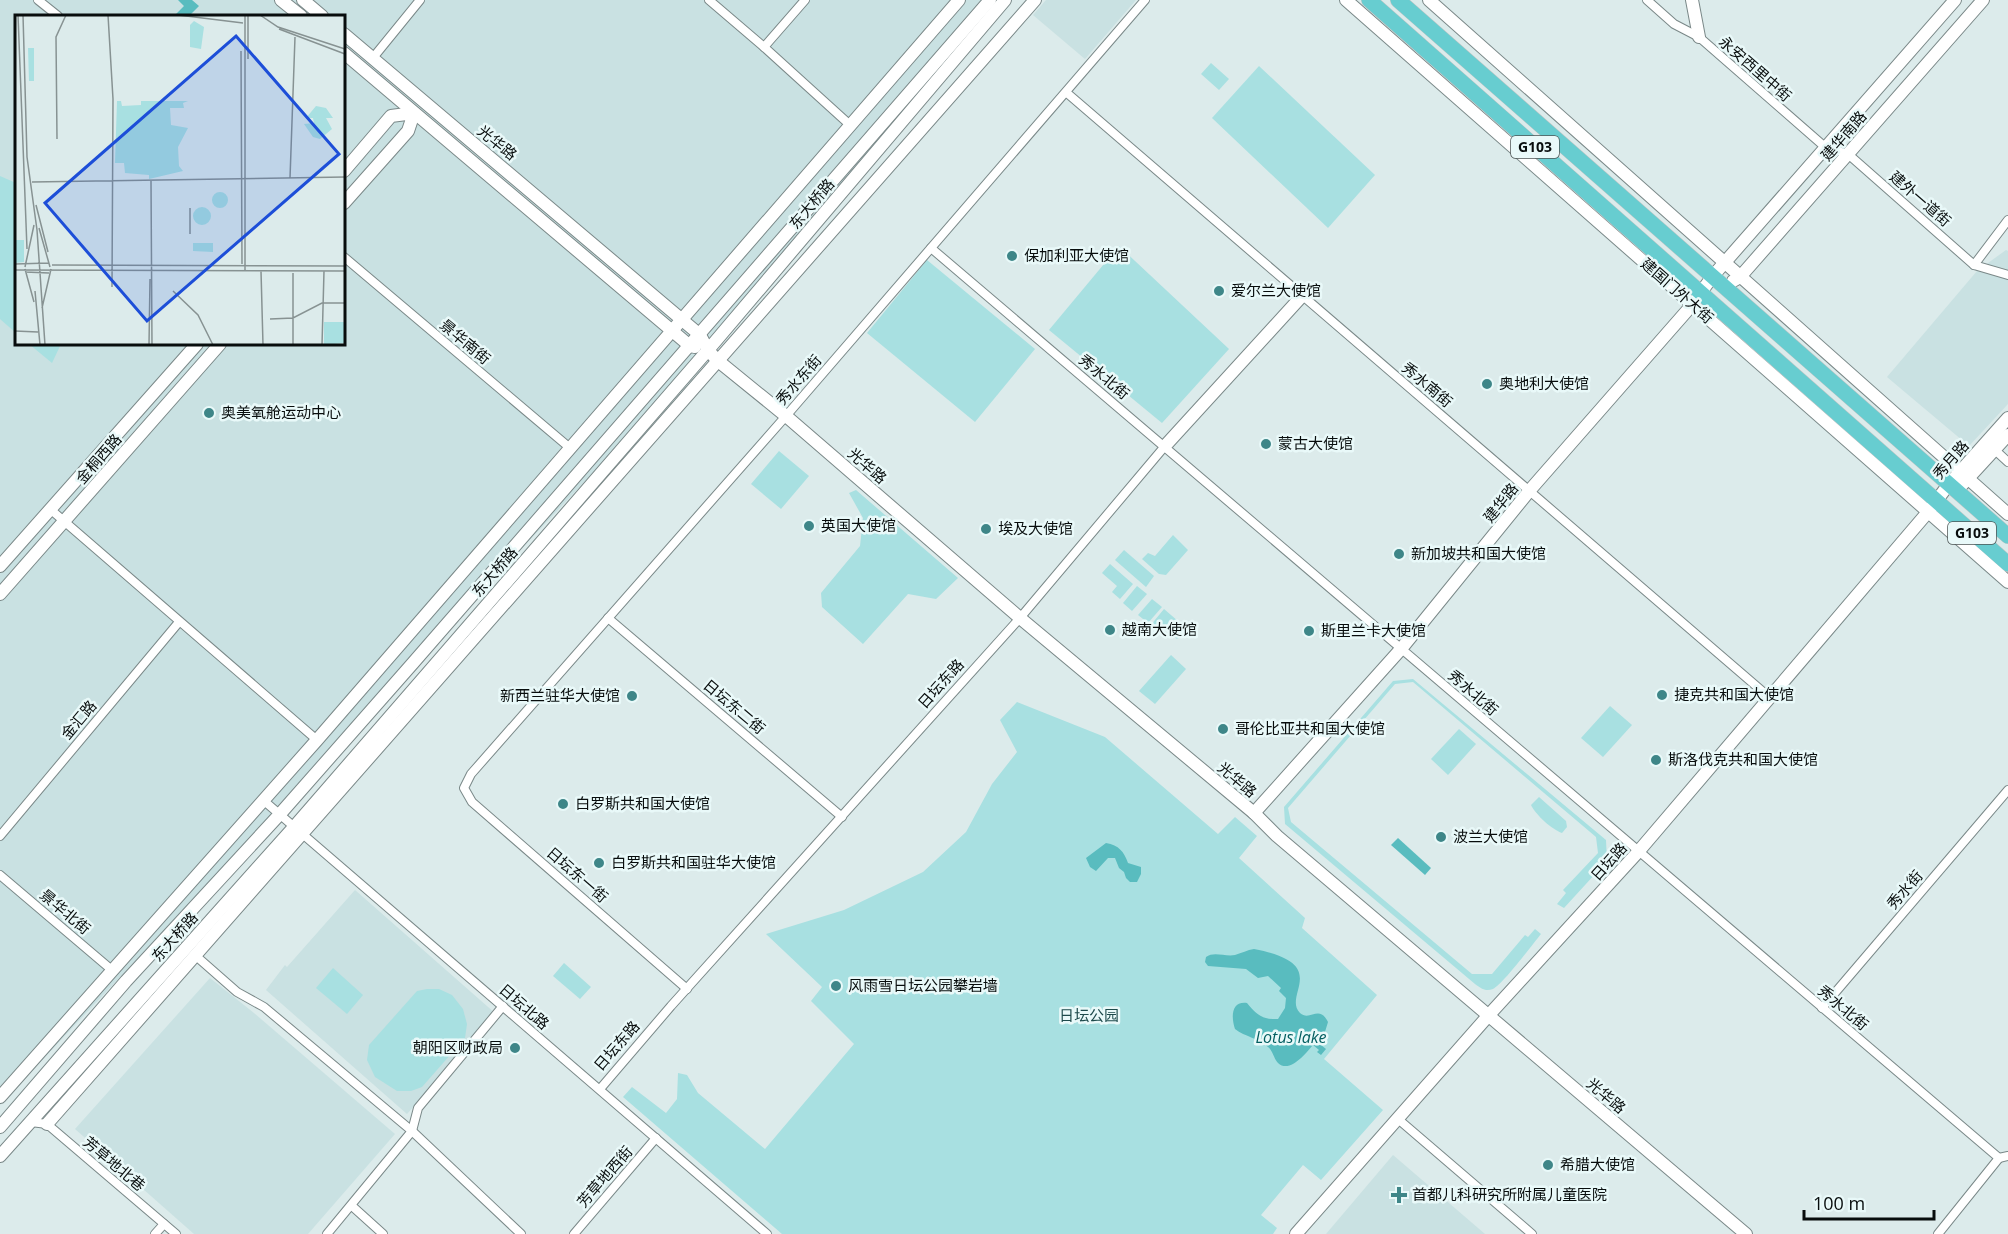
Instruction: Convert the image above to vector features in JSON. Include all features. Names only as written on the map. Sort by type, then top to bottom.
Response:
[{"type":"highway","name":"建国门外大街","points":[[1369,0],[1696,299],[1932,507],[2008,564]]},
{"type":"highway","name":"G103","points":[[1398,0],[1717,281],[1959,482],[2008,536]]},
{"type":"street","points":[[38,0],[57,15]]},
{"type":"street","points":[[281,0],[300,15]]},
{"type":"street","points":[[303,0],[321,15]]},
{"type":"street","points":[[372,59],[420,0]]},
{"type":"street","points":[[709,0],[850,125]]},
{"type":"street","points":[[764,47],[805,0]]},
{"type":"street","points":[[0,1097],[316,740],[959,0]]},
{"type":"street","name":"东大桥路","points":[[0,1127],[126,981],[280,814],[990,0]]},
{"type":"street","name":"东大桥路","points":[[0,1156],[299,830],[1005,0]]},
{"type":"street","points":[[31,1122],[47,1124],[196,956],[299,830],[1035,0]]},
{"type":"street","name":"秀水东街","points":[[471,774],[786,416],[1145,0]]},
{"type":"street","name":"建国门外大街","points":[[1346,0],[1696,299]]},
{"type":"street","points":[[1429,0],[1740,277],[1959,482],[2008,514]]},
{"type":"street","name":"永安西里中街","points":[[1647,0],[1674,24],[1699,37],[1825,147],[1848,154]]},
{"type":"street","points":[[1692,0],[1699,37]]},
{"type":"street","name":"建华南路","points":[[1717,281],[1725,264],[1955,0]]},
{"type":"street","name":"建华南路","points":[[1717,281],[1740,277],[1983,0]]},
{"type":"street","name":"光华路","points":[[345,35],[700,335],[708,350],[717,360],[786,416],[1020,618],[1254,813],[1277,836],[1746,1234]]},
{"type":"street","points":[[1391,39],[1437,61]]},
{"type":"street","name":"光华路","points":[[345,54],[690,346],[708,350]]},
{"type":"street","name":"秀水南街","points":[[1067,93],[1769,697]]},
{"type":"street","points":[[345,170],[391,116],[414,113],[408,130],[345,202]]},
{"type":"street","name":"建外一道街","points":[[1848,154],[1974,264]]},
{"type":"street","points":[[2008,220],[1974,264],[2008,274]]},
{"type":"street","name":"秀水北街","points":[[931,248],[1822,1008],[2004,1157]]},
{"type":"street","name":"景华南街","points":[[345,258],[570,448]]},
{"type":"street","points":[[1696,299],[1717,281]]},
{"type":"street","name":"日坛东路","points":[[600,1089],[1020,618],[1165,446],[1302,296]]},
{"type":"street","name":"建华路","points":[[1254,813],[1401,649],[1530,490],[1696,299]]},
{"type":"street","name":"金桐西路","points":[[0,566],[196,345]]},
{"type":"street","name":"金桐西路","points":[[0,594],[219,345]]},
{"type":"street","name":"秀月路","points":[[1959,482],[2008,418]]},
{"type":"street","name":"秀月路","points":[[1932,507],[1995,450],[2008,435]]},
{"type":"street","points":[[1995,450],[2008,462]]},
{"type":"street","name":"建国门外大街","points":[[1932,507],[2008,582]]},
{"type":"street","name":"日坛路","points":[[1296,1234],[1488,1016],[1638,852],[1932,507]]},
{"type":"street","points":[[50,509],[316,740]]},
{"type":"street","name":"日坛东二街","points":[[608,618],[843,817]]},
{"type":"street","name":"金汇路","points":[[0,836],[179,622]]},
{"type":"street","name":"日坛东一街","points":[[471,774],[464,788],[472,802],[687,989]]},
{"type":"street","name":"秀水街","points":[[1822,1008],[2008,790]]},
{"type":"street","name":"日坛北路","points":[[263,800],[767,1234]]},
{"type":"street","name":"景华北街","points":[[0,875],[113,970]]},
{"type":"street","points":[[155,923],[185,917]]},
{"type":"street","points":[[196,956],[237,992],[264,1007],[412,1131],[521,1234]]},
{"type":"street","points":[[327,1234],[412,1131],[418,1108],[503,1006]]},
{"type":"street","points":[[1398,1119],[1532,1234]]},
{"type":"street","name":"芳草地北巷","points":[[47,1124],[176,1234]]},
{"type":"street","name":"芳草地西街","points":[[574,1234],[656,1138]]},
{"type":"street","points":[[1938,1234],[2004,1157]]},
{"type":"street","points":[[352,1206],[383,1234]]},
{"type":"street","points":[[155,1234],[164,1224]]},
{"type":"shaded area","points":[[0,0],[1001,0],[708,350],[0,1105]]},
{"type":"shaded area","points":[[1046,0],[1136,0],[1085,59],[1033,15]]},
{"type":"shaded area","points":[[2006,250],[2008,251],[2008,404],[1969,446],[1887,377],[1977,271]]},
{"type":"shaded area","points":[[355,890],[496,1014],[407,1114],[266,990],[285,965],[287,967]]},
{"type":"shaded area","points":[[210,978],[395,1134],[308,1234],[194,1234],[75,1129]]},
{"type":"shaded area","name":"首都儿科研究所附属儿童医院","points":[[1393,1155],[1485,1234],[1326,1234]]},
{"type":"green space","points":[[1211,63],[1229,79],[1219,90],[1201,74]]},
{"type":"green space","points":[[1259,66],[1375,175],[1328,228],[1212,118]]},
{"type":"green space","points":[[0,176],[15,183],[15,332],[0,319]]},
{"type":"green space","points":[[1119,246],[1229,349],[1162,423],[1049,330]]},
{"type":"green space","points":[[927,260],[1035,349],[975,422],[867,333]]},
{"type":"green space","points":[[30,345],[61,345],[52,363]]},
{"type":"green space","points":[[779,451],[809,476],[781,509],[751,484]]},
{"type":"green space","points":[[856,490],[958,578],[936,599],[908,594],[863,644],[822,607],[821,593],[860,546],[863,518],[849,493]]},
{"type":"green space","points":[[1173,535],[1188,550],[1166,575],[1159,574],[1142,559],[1148,553],[1155,556]]},
{"type":"green space","points":[[1124,550],[1154,576],[1146,587],[1115,560]]},
{"type":"green space","points":[[1110,564],[1133,584],[1120,599],[1112,592],[1117,586],[1102,573]]},
{"type":"green space","points":[[1137,586],[1147,594],[1132,611],[1123,603]]},
{"type":"green space","points":[[1152,599],[1162,607],[1148,623],[1138,615]]},
{"type":"green space","points":[[1164,609],[1186,628],[1177,639],[1164,627],[1158,633],[1150,626]]},
{"type":"green space","points":[[1171,655],[1186,669],[1155,704],[1139,691]]},
{"type":"green space","points":[[1413,679],[1606,840],[1607,861],[1564,908],[1557,904],[1566,893],[1563,890],[1598,853],[1596,837],[1413,682],[1395,684],[1288,808],[1291,822],[1472,974],[1492,974],[1525,935],[1528,937],[1535,929],[1541,934],[1498,986],[1490,990],[1475,984],[1285,824],[1284,807],[1393,681]]},
{"type":"green space","name":"日坛公园","points":[[1017,702],[1105,737],[1218,834],[1235,817],[1257,836],[1239,858],[1305,918],[1302,928],[1377,995],[1324,1059],[1383,1110],[1321,1180],[1303,1165],[1261,1215],[1277,1228],[1273,1234],[782,1234],[623,1097],[632,1087],[666,1113],[677,1099],[678,1073],[687,1075],[698,1093],[765,1149],[854,1044],[811,1001],[822,987],[766,934],[844,910],[923,872],[966,832],[992,784],[1017,752],[1000,720]]},
{"type":"green space","points":[[1610,706],[1632,725],[1603,757],[1581,738]]},
{"type":"green space","points":[[1459,729],[1476,744],[1448,775],[1431,759]]},
{"type":"green space","points":[[1539,797],[1566,821],[1567,827],[1562,833],[1549,825],[1533,809],[1531,805]]},
{"type":"green space","points":[[564,963],[591,987],[580,999],[553,976]]},
{"type":"green space","points":[[333,968],[363,995],[347,1014],[316,988]]},
{"type":"green space","points":[[439,989],[452,995],[463,1009],[467,1024],[465,1038],[422,1087],[411,1091],[397,1091],[375,1077],[367,1060],[369,1045],[417,991]]},
{"type":"water","points":[[178,0],[192,0],[199,6],[190,15],[175,15],[184,6]]},
{"type":"water","points":[[1398,838],[1431,868],[1425,875],[1391,845]]},
{"type":"water","points":[[1106,843],[1120,850],[1128,863],[1141,867],[1141,874],[1137,882],[1130,882],[1126,878],[1115,858],[1108,858],[1096,871],[1090,867],[1086,858]]},
{"type":"water","name":"Lotus lake","points":[[1254,949],[1278,955],[1292,963],[1299,971],[1296,1006],[1304,1015],[1321,1014],[1328,1022],[1321,1045],[1326,1049],[1321,1055],[1313,1045],[1293,1064],[1283,1066],[1278,1063],[1264,1044],[1235,1029],[1233,1015],[1238,1005],[1247,1003],[1260,1015],[1278,1019],[1285,1008],[1286,998],[1279,991],[1281,988],[1268,976],[1258,978],[1246,969],[1208,966],[1205,962],[1206,957],[1212,954],[1235,955]]},
{"type":"place","name":"保加利亚大使馆","points":[[1012,256]]},
{"type":"place","name":"爱尔兰大使馆","points":[[1219,291]]},
{"type":"place","name":"奥地利大使馆","points":[[1487,384]]},
{"type":"place","name":"奥美氧舱运动中心","points":[[209,413]]},
{"type":"place","name":"蒙古大使馆","points":[[1266,444]]},
{"type":"place","name":"英国大使馆","points":[[809,526]]},
{"type":"place","name":"埃及大使馆","points":[[986,529]]},
{"type":"place","name":"新加坡共和国大使馆","points":[[1399,554]]},
{"type":"place","name":"越南大使馆","points":[[1110,630]]},
{"type":"place","name":"斯里兰卡大使馆","points":[[1309,631]]},
{"type":"place","name":"捷克共和国大使馆","points":[[1662,695]]},
{"type":"place","name":"新西兰驻华大使馆","points":[[632,696]]},
{"type":"place","name":"哥伦比亚共和国大使馆","points":[[1223,729]]},
{"type":"place","name":"斯洛伐克共和国大使馆","points":[[1656,760]]},
{"type":"place","name":"白罗斯共和国大使馆","points":[[563,804]]},
{"type":"place","name":"波兰大使馆","points":[[1441,837]]},
{"type":"place","name":"白罗斯共和国驻华大使馆","points":[[599,863]]},
{"type":"place","name":"风雨雪日坛公园攀岩墙","points":[[836,986]]},
{"type":"place","name":"朝阳区财政局","points":[[515,1048]]},
{"type":"place","name":"希腊大使馆","points":[[1548,1165]]},
{"type":"place","name":"首都儿科研究所附属儿童医院","points":[[1399,1195]]}]
